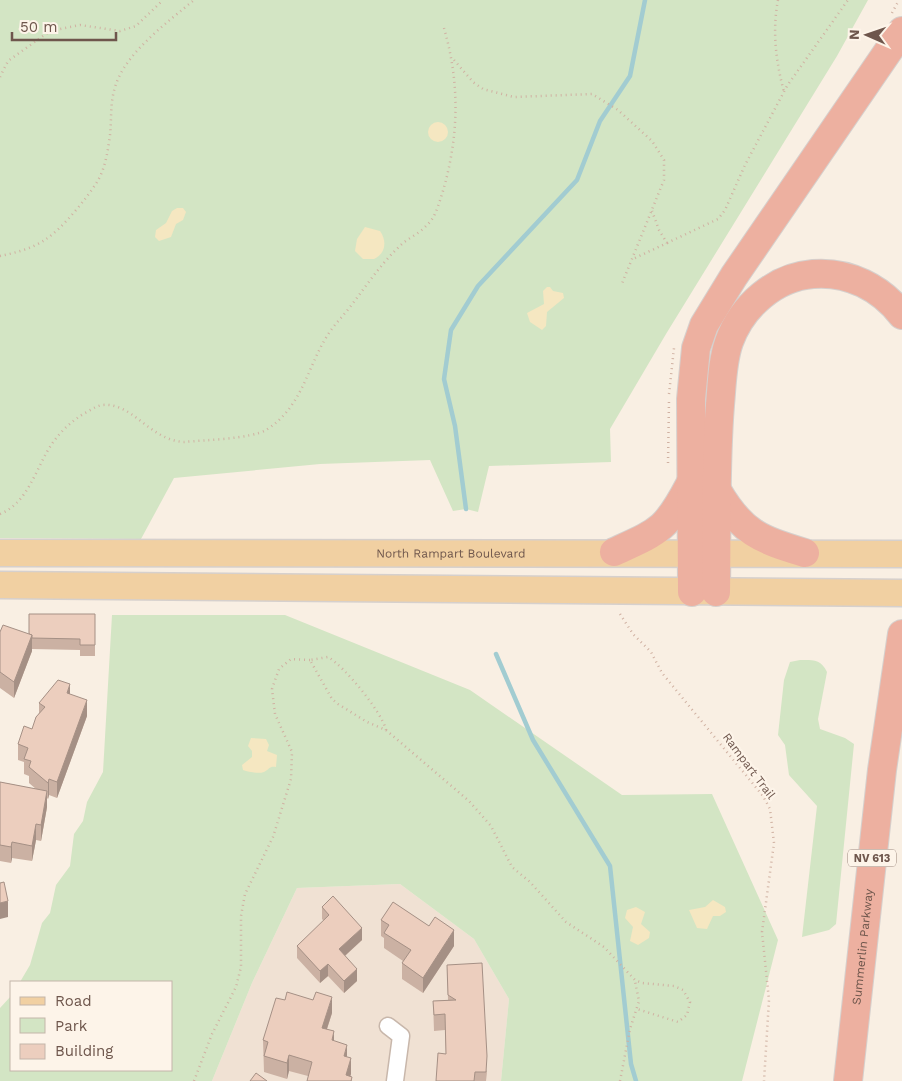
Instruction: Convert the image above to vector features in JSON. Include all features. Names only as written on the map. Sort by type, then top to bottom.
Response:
[{"type":"highway","points":[[704,592],[704,552],[690,483],[693,367],[696,348],[704,325],[734,276],[902,31]]},
{"type":"highway","points":[[704,552],[717,490],[718,429],[726,354],[738,322],[754,302],[767,290],[791,278],[814,274],[831,274],[846,277],[870,286],[883,295],[902,315]]},
{"type":"highway","points":[[614,552],[659,530],[673,515],[690,483]]},
{"type":"highway","points":[[717,490],[730,512],[743,527],[776,544],[805,553]]},
{"type":"highway","name":"Summerlin Parkway","points":[[848,1081],[882,770],[902,636]]},
{"type":"main road","name":"North Rampart Boulevard","points":[[0,553],[704,552],[902,554]]},
{"type":"main road","points":[[0,585],[902,593]]},
{"type":"street","points":[[388,1026],[401,1036],[395,1081]]},
{"type":"path","points":[[0,77],[8,61],[50,31],[80,25],[120,31],[136,26],[163,0]]},
{"type":"path","points":[[0,256],[46,240],[92,189],[103,168],[109,140],[110,105],[118,79],[126,65],[154,34],[194,0]]},
{"type":"path","points":[[778,0],[775,15],[775,52],[784,92]]},
{"type":"path","points":[[633,259],[718,219],[725,210],[745,165],[784,92],[848,0]]},
{"type":"path","points":[[0,514],[23,496],[54,440],[75,419],[95,407],[118,406],[160,436],[172,441],[184,442],[255,435],[266,430],[289,409],[306,383],[320,348],[330,332],[383,264],[404,242],[427,226],[433,218],[450,168],[456,125],[453,59],[444,28]]},
{"type":"path","points":[[453,59],[473,82],[483,89],[514,97],[586,93],[618,110],[652,141],[664,160],[664,180],[621,286]]},
{"type":"path","points":[[652,210],[654,221],[667,243]]},
{"type":"path","name":"Rampart Trail","points":[[620,614],[620,618],[633,634],[651,652],[662,673],[722,743],[763,796],[770,809],[774,843],[762,932],[768,1000],[764,1081]]},
{"type":"path","points":[[194,1081],[212,1034],[238,982],[241,916],[245,894],[272,837],[291,779],[292,752],[272,703],[275,676],[279,669],[291,659],[310,660],[328,657],[341,666],[376,710],[386,730]]},
{"type":"path","points":[[310,660],[332,698],[351,713],[376,727],[386,730],[452,784],[475,808],[497,836],[512,867],[546,899],[558,914],[604,946],[635,980],[642,983],[674,986],[683,990],[690,1002],[687,1015],[678,1022],[637,1009]]},
{"type":"path","points":[[620,1081],[630,1029],[637,1009],[639,993],[635,980]]},
{"type":"shaded area","points":[[400,884],[474,939],[509,999],[501,1081],[212,1081],[252,983],[297,888]]},
{"type":"green space","points":[[0,0],[868,0],[837,56],[666,334],[610,429],[611,462],[489,466],[478,512],[466,509],[453,511],[430,460],[320,464],[174,478],[141,539],[0,538]]},
{"type":"green space","points":[[112,615],[285,615],[470,690],[622,795],[712,794],[778,940],[742,1081],[501,1081],[509,999],[474,939],[400,884],[297,888],[252,983],[212,1081],[0,1081],[0,1008],[10,997],[10,1071],[172,1071],[172,981],[21,981],[30,965],[42,923],[50,913],[56,885],[70,866],[74,834],[83,821],[87,802],[103,772]]},
{"type":"green space","points":[[800,660],[819,662],[827,672],[818,719],[820,729],[845,738],[854,744],[836,924],[829,930],[802,937],[817,806],[789,775],[785,745],[778,735],[784,680],[790,662]]},
{"type":"sand","points":[[434,122],[442,122],[448,128],[448,136],[442,142],[434,142],[428,136],[428,128]]},
{"type":"sand","points":[[177,208],[183,208],[186,212],[183,220],[176,224],[171,237],[159,241],[155,237],[156,230],[166,223],[172,211]]},
{"type":"sand","points":[[365,227],[380,231],[384,239],[384,247],[381,254],[374,259],[363,259],[355,251],[357,239]]},
{"type":"sand","points":[[550,287],[553,291],[563,293],[564,298],[547,312],[546,326],[542,330],[530,322],[527,313],[544,304],[543,291]]},
{"type":"sand","points":[[251,738],[266,739],[269,745],[267,751],[277,755],[276,767],[271,767],[259,773],[243,770],[242,765],[252,757],[252,751],[248,746]]},
{"type":"sand","points":[[713,900],[725,907],[726,912],[720,916],[713,916],[707,929],[697,928],[689,910],[705,907]]},
{"type":"sand","points":[[636,907],[645,912],[641,924],[650,932],[649,938],[638,945],[630,941],[633,927],[625,918],[627,910]]},
{"type":"building","points":[[29,614],[95,614],[95,645],[80,645],[80,639],[32,638],[32,635],[29,634]]},
{"type":"building","points":[[3,625],[32,635],[14,682],[0,672],[0,632]]},
{"type":"building","points":[[58,680],[70,684],[67,693],[87,700],[57,782],[49,779],[48,783],[29,767],[31,761],[24,759],[28,748],[18,744],[24,726],[32,729],[36,717],[45,707],[39,703]]},
{"type":"building","points":[[0,782],[47,791],[41,825],[36,824],[32,846],[12,842],[11,847],[0,845]]},
{"type":"building","points":[[4,882],[8,901],[0,903],[0,883]]},
{"type":"building","points":[[333,896],[362,928],[339,949],[357,969],[344,981],[328,964],[320,971],[297,946],[329,915],[322,907]]},
{"type":"building","points":[[393,902],[429,926],[435,917],[454,930],[423,978],[402,963],[411,950],[384,933],[389,925],[381,920]]},
{"type":"building","points":[[482,963],[487,1056],[486,1072],[475,1072],[474,1081],[436,1081],[438,1053],[446,1054],[445,1014],[434,1015],[433,1001],[456,1000],[448,995],[447,965]]},
{"type":"building","points":[[287,992],[313,1000],[316,992],[332,997],[322,1028],[334,1031],[332,1040],[347,1045],[344,1056],[351,1058],[346,1075],[352,1077],[351,1081],[307,1081],[312,1062],[289,1055],[287,1063],[264,1056],[268,1042],[263,1040],[276,998],[285,1000]]},
{"type":"building","points":[[256,1073],[267,1081],[250,1081]]},
{"type":"waterway","points":[[466,509],[455,426],[444,379],[451,330],[478,286],[577,180],[600,121],[630,76],[645,0]]},
{"type":"waterway","points":[[496,654],[533,740],[610,866],[631,1064],[636,1081]]}]
